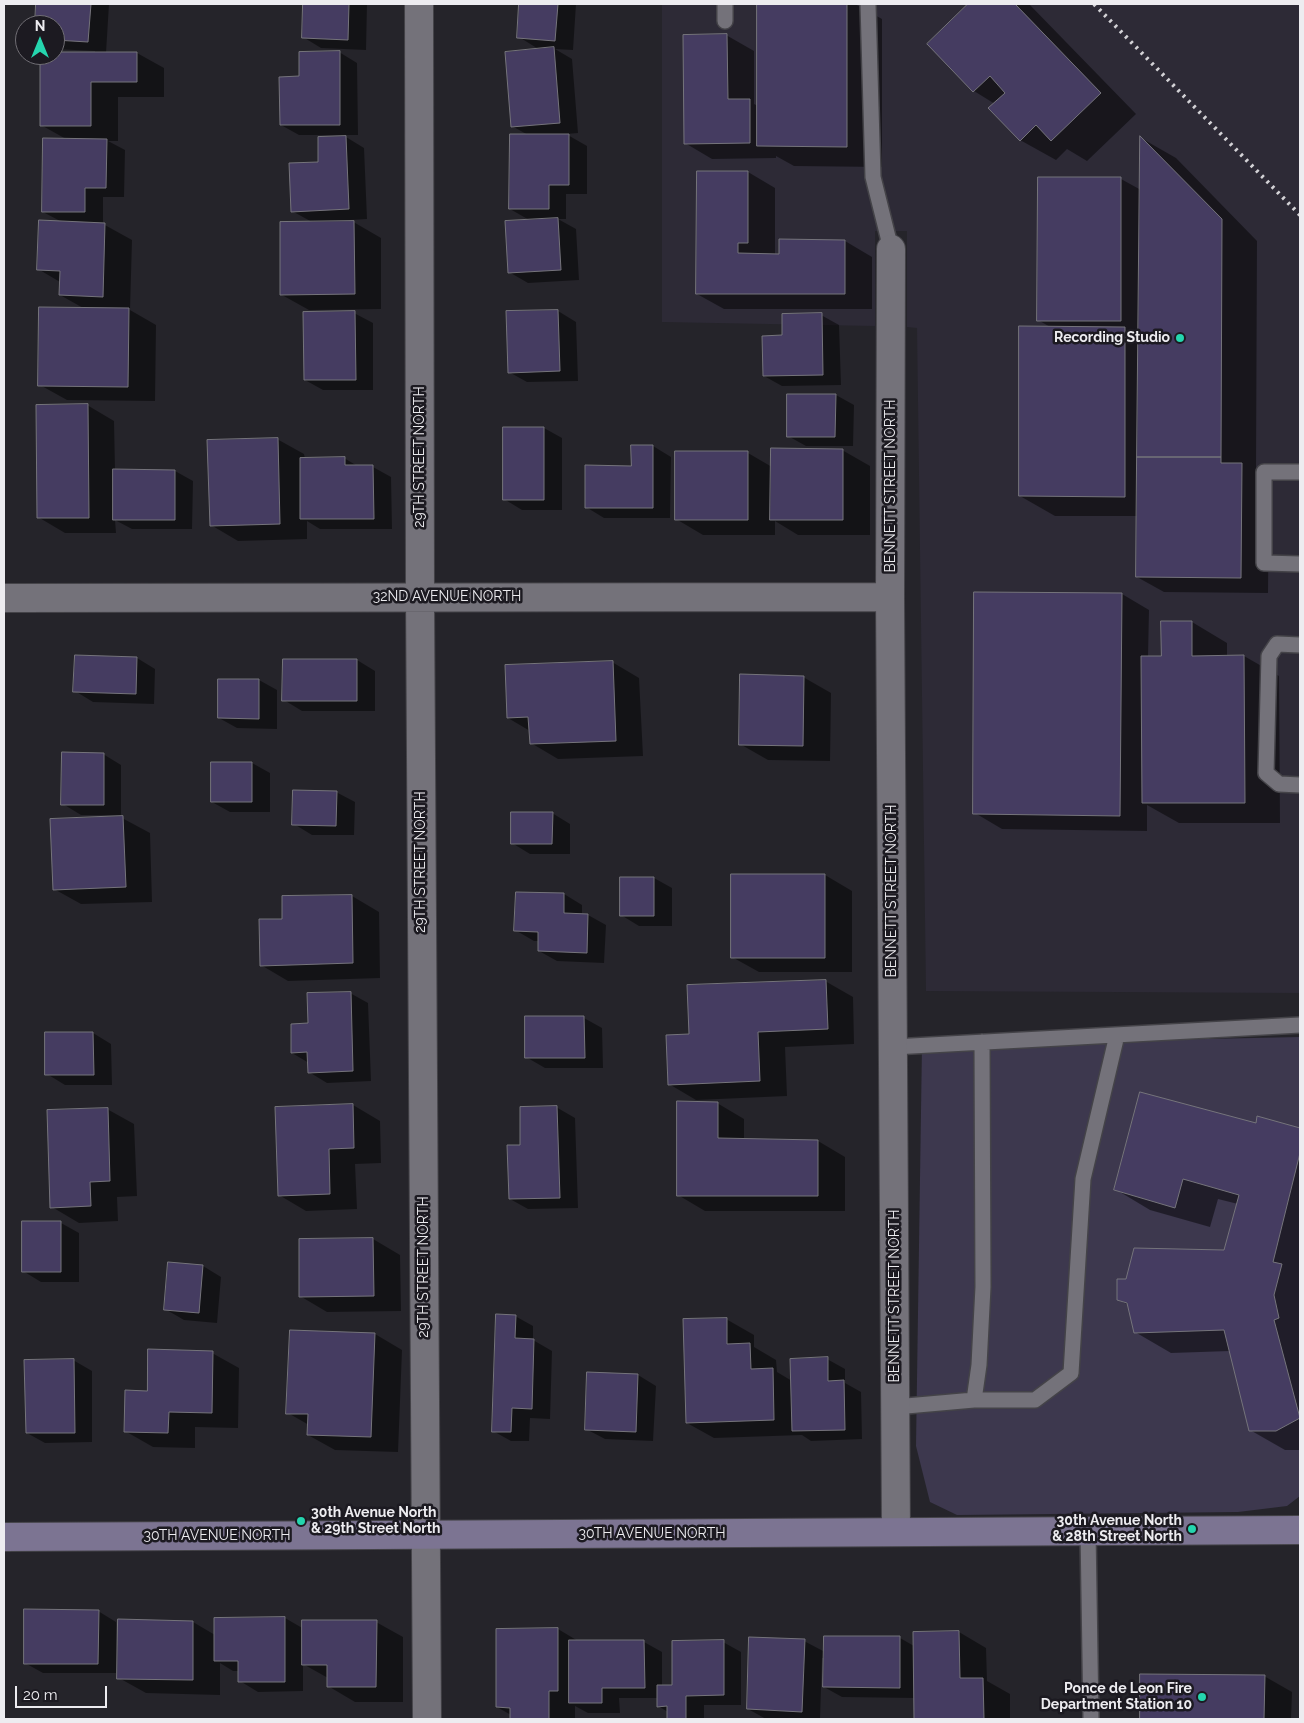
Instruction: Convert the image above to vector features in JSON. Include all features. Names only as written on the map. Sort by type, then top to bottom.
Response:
[{"type":"street","name":"29TH STREET NORTH","points":[[420,4],[420,597],[427,1719]]},
{"type":"street","name":"BENNETT STREET NORTH","points":[[891,249],[890,597],[896,1532]]},
{"type":"street","name":"32ND AVENUE NORTH","points":[[4,598],[890,597]]},
{"type":"street","name":"30TH AVENUE NORTH","points":[[4,1537],[1300,1530]]},
{"type":"lane","points":[[724,21],[725,4]]},
{"type":"lane","points":[[868,4],[874,177],[891,249]]},
{"type":"lane","points":[[1300,472],[1264,472],[1264,563],[1300,564]]},
{"type":"lane","points":[[1300,644],[1277,644],[1269,656],[1266,773],[1279,784],[1300,785]]},
{"type":"lane","points":[[893,1047],[1300,1025]]},
{"type":"lane","points":[[896,1407],[974,1400],[1035,1400],[1070,1373],[1083,1179],[1117,1035]]},
{"type":"lane","points":[[974,1400],[979,1365],[982,1287],[982,1042]]},
{"type":"lane","points":[[1088,1531],[1091,1719]]},
{"type":"shaded area","points":[[662,4],[1300,4],[1300,993],[926,991],[917,328],[907,327],[907,231],[875,231],[875,326],[662,322]]},
{"type":"shaded area","points":[[1300,1037],[1300,1496],[1287,1506],[1238,1512],[957,1515],[930,1502],[916,1446],[922,1045]]},
{"type":"building","points":[[36,4],[91,4],[88,42],[65,41],[65,15],[35,15]]},
{"type":"building","points":[[303,4],[349,4],[348,40],[302,38]]},
{"type":"building","points":[[519,4],[558,4],[555,41],[517,38]]},
{"type":"building","points":[[757,4],[847,4],[847,147],[757,146]]},
{"type":"building","points":[[968,4],[1015,4],[1101,93],[1051,141],[1036,125],[1020,141],[988,108],[1005,93],[990,76],[973,92],[927,44]]},
{"type":"building","points":[[727,34],[728,99],[750,99],[750,143],[684,144],[683,35]]},
{"type":"building","points":[[554,47],[560,123],[511,127],[505,52]]},
{"type":"building","points":[[340,51],[340,125],[280,125],[279,77],[299,76],[299,52]]},
{"type":"building","points":[[65,52],[137,52],[137,82],[91,82],[91,126],[40,126],[40,65],[65,65]]},
{"type":"building","points":[[510,134],[569,134],[569,185],[549,185],[549,209],[509,209]]},
{"type":"building","points":[[346,136],[349,209],[291,212],[289,163],[318,162],[318,137]]},
{"type":"building","name":"Recording Studio","points":[[1140,136],[1222,219],[1221,457],[1137,457]]},
{"type":"building","points":[[43,138],[107,139],[106,188],[85,188],[85,212],[42,212]]},
{"type":"building","points":[[697,171],[748,171],[748,243],[738,243],[738,253],[779,254],[779,239],[845,240],[845,294],[696,294]]},
{"type":"building","points":[[1038,177],[1121,177],[1121,321],[1037,321]]},
{"type":"building","points":[[558,218],[561,270],[508,273],[505,221]]},
{"type":"building","points":[[39,220],[105,223],[103,297],[59,295],[60,271],[37,270]]},
{"type":"building","points":[[354,221],[355,294],[280,295],[280,222]]},
{"type":"building","points":[[39,307],[129,308],[128,387],[38,386]]},
{"type":"building","points":[[558,310],[560,371],[508,373],[506,311]]},
{"type":"building","points":[[355,311],[356,380],[304,380],[303,312]]},
{"type":"building","points":[[822,313],[823,375],[763,376],[762,336],[782,335],[782,314]]},
{"type":"building","points":[[1019,326],[1125,327],[1125,497],[1019,496]]},
{"type":"building","points":[[787,394],[836,394],[835,437],[787,437]]},
{"type":"building","points":[[88,404],[89,518],[37,518],[36,405]]},
{"type":"building","points":[[503,427],[544,427],[544,500],[503,500]]},
{"type":"building","points":[[278,438],[280,524],[210,526],[207,440]]},
{"type":"building","points":[[631,445],[653,445],[653,508],[585,508],[585,465],[631,466]]},
{"type":"building","points":[[771,448],[843,449],[843,520],[770,520]]},
{"type":"building","points":[[675,451],[748,451],[748,520],[675,520]]},
{"type":"building","points":[[345,457],[345,465],[373,465],[374,519],[300,519],[300,458]]},
{"type":"building","points":[[1137,457],[1221,457],[1221,463],[1242,463],[1241,578],[1136,577]]},
{"type":"building","points":[[113,469],[175,470],[175,520],[113,520]]},
{"type":"building","points":[[974,592],[1122,593],[1120,816],[973,814]]},
{"type":"building","points":[[1161,621],[1192,621],[1192,656],[1244,655],[1245,803],[1142,803],[1141,656],[1161,656]]},
{"type":"building","points":[[75,655],[137,657],[136,694],[73,692]]},
{"type":"building","points":[[283,659],[357,659],[357,701],[282,701]]},
{"type":"building","points":[[613,661],[616,741],[530,744],[528,717],[507,718],[505,665]]},
{"type":"building","points":[[740,674],[804,676],[803,746],[739,745]]},
{"type":"building","points":[[218,679],[259,679],[259,719],[218,718]]},
{"type":"building","points":[[62,752],[104,753],[104,805],[61,805]]},
{"type":"building","points":[[211,762],[252,762],[252,802],[211,802]]},
{"type":"building","points":[[293,790],[337,791],[336,826],[292,825]]},
{"type":"building","points":[[511,812],[553,812],[552,844],[511,844]]},
{"type":"building","points":[[123,816],[126,887],[53,890],[50,819]]},
{"type":"building","points":[[731,874],[825,874],[825,958],[731,958]]},
{"type":"building","points":[[620,877],[654,877],[654,916],[620,916]]},
{"type":"building","points":[[516,892],[564,893],[564,913],[588,914],[587,953],[538,951],[538,932],[514,931]]},
{"type":"building","points":[[352,895],[353,963],[260,966],[259,919],[282,919],[282,896]]},
{"type":"building","points":[[826,980],[828,1029],[758,1032],[760,1081],[668,1085],[666,1035],[689,1034],[687,985]]},
{"type":"building","points":[[351,992],[353,1071],[308,1073],[307,1052],[291,1053],[291,1024],[308,1023],[307,993]]},
{"type":"building","points":[[525,1016],[584,1016],[585,1058],[525,1058]]},
{"type":"building","points":[[45,1032],[93,1032],[94,1075],[45,1075]]},
{"type":"building","points":[[1140,1092],[1256,1123],[1257,1116],[1300,1128],[1300,1153],[1273,1262],[1282,1264],[1274,1295],[1279,1318],[1274,1320],[1300,1418],[1276,1431],[1249,1431],[1224,1330],[1134,1333],[1127,1303],[1117,1300],[1117,1279],[1126,1279],[1134,1248],[1224,1250],[1239,1195],[1183,1179],[1175,1208],[1114,1190]]},
{"type":"building","points":[[677,1101],[718,1102],[718,1138],[818,1140],[818,1196],[677,1196]]},
{"type":"building","points":[[353,1104],[354,1148],[329,1149],[330,1194],[278,1196],[275,1107]]},
{"type":"building","points":[[557,1106],[560,1198],[509,1199],[507,1145],[520,1145],[520,1107]]},
{"type":"building","points":[[108,1108],[110,1181],[90,1182],[91,1206],[50,1208],[47,1110]]},
{"type":"building","points":[[22,1221],[61,1221],[61,1272],[22,1272]]},
{"type":"building","points":[[373,1238],[374,1296],[299,1297],[299,1239]]},
{"type":"building","points":[[168,1262],[203,1265],[199,1313],[164,1310]]},
{"type":"building","points":[[496,1314],[516,1315],[515,1338],[534,1339],[532,1409],[512,1408],[511,1432],[492,1432]]},
{"type":"building","points":[[727,1318],[727,1344],[750,1343],[751,1369],[773,1368],[774,1420],[686,1423],[683,1319]]},
{"type":"building","points":[[290,1330],[375,1333],[371,1437],[307,1435],[308,1414],[286,1414]]},
{"type":"building","points":[[148,1349],[213,1351],[212,1413],[169,1412],[168,1433],[124,1432],[125,1390],[147,1391]]},
{"type":"building","points":[[828,1357],[828,1381],[844,1380],[845,1430],[792,1431],[790,1359]]},
{"type":"building","points":[[74,1359],[75,1433],[26,1433],[24,1360]]},
{"type":"building","points":[[587,1372],[638,1374],[636,1432],[585,1430]]},
{"type":"building","points":[[24,1609],[99,1610],[98,1664],[24,1664]]},
{"type":"building","points":[[285,1617],[285,1682],[238,1682],[238,1661],[214,1661],[214,1618]]},
{"type":"building","points":[[118,1619],[193,1621],[193,1680],[117,1679]]},
{"type":"building","points":[[302,1620],[377,1620],[376,1687],[327,1687],[327,1665],[302,1665]]},
{"type":"building","points":[[558,1628],[558,1691],[549,1691],[549,1719],[510,1719],[510,1708],[496,1707],[496,1629]]},
{"type":"building","points":[[959,1631],[960,1678],[983,1678],[984,1719],[914,1719],[913,1632]]},
{"type":"building","points":[[824,1636],[900,1636],[900,1688],[823,1687]]},
{"type":"building","points":[[749,1637],[805,1639],[802,1712],[747,1709]]},
{"type":"building","points":[[569,1640],[644,1640],[645,1688],[602,1688],[602,1703],[569,1703]]},
{"type":"building","points":[[724,1640],[724,1695],[686,1696],[686,1719],[667,1719],[667,1706],[657,1707],[657,1685],[672,1685],[672,1641]]},
{"type":"building","name":"Ponce de Leon Fire Department Station 10","points":[[1140,1674],[1265,1675],[1264,1719],[1140,1719]]},
{"type":"railway","points":[[1094,4],[1300,215]]},
{"type":"place","name":"Recording Studio","points":[[1180,338]]},
{"type":"place","name":"30th Avenue North & 29th Street North","points":[[301,1521]]},
{"type":"place","name":"30th Avenue North & 28th Street North","points":[[1192,1529]]},
{"type":"place","name":"Ponce de Leon Fire Department Station 10","points":[[1202,1697]]}]
